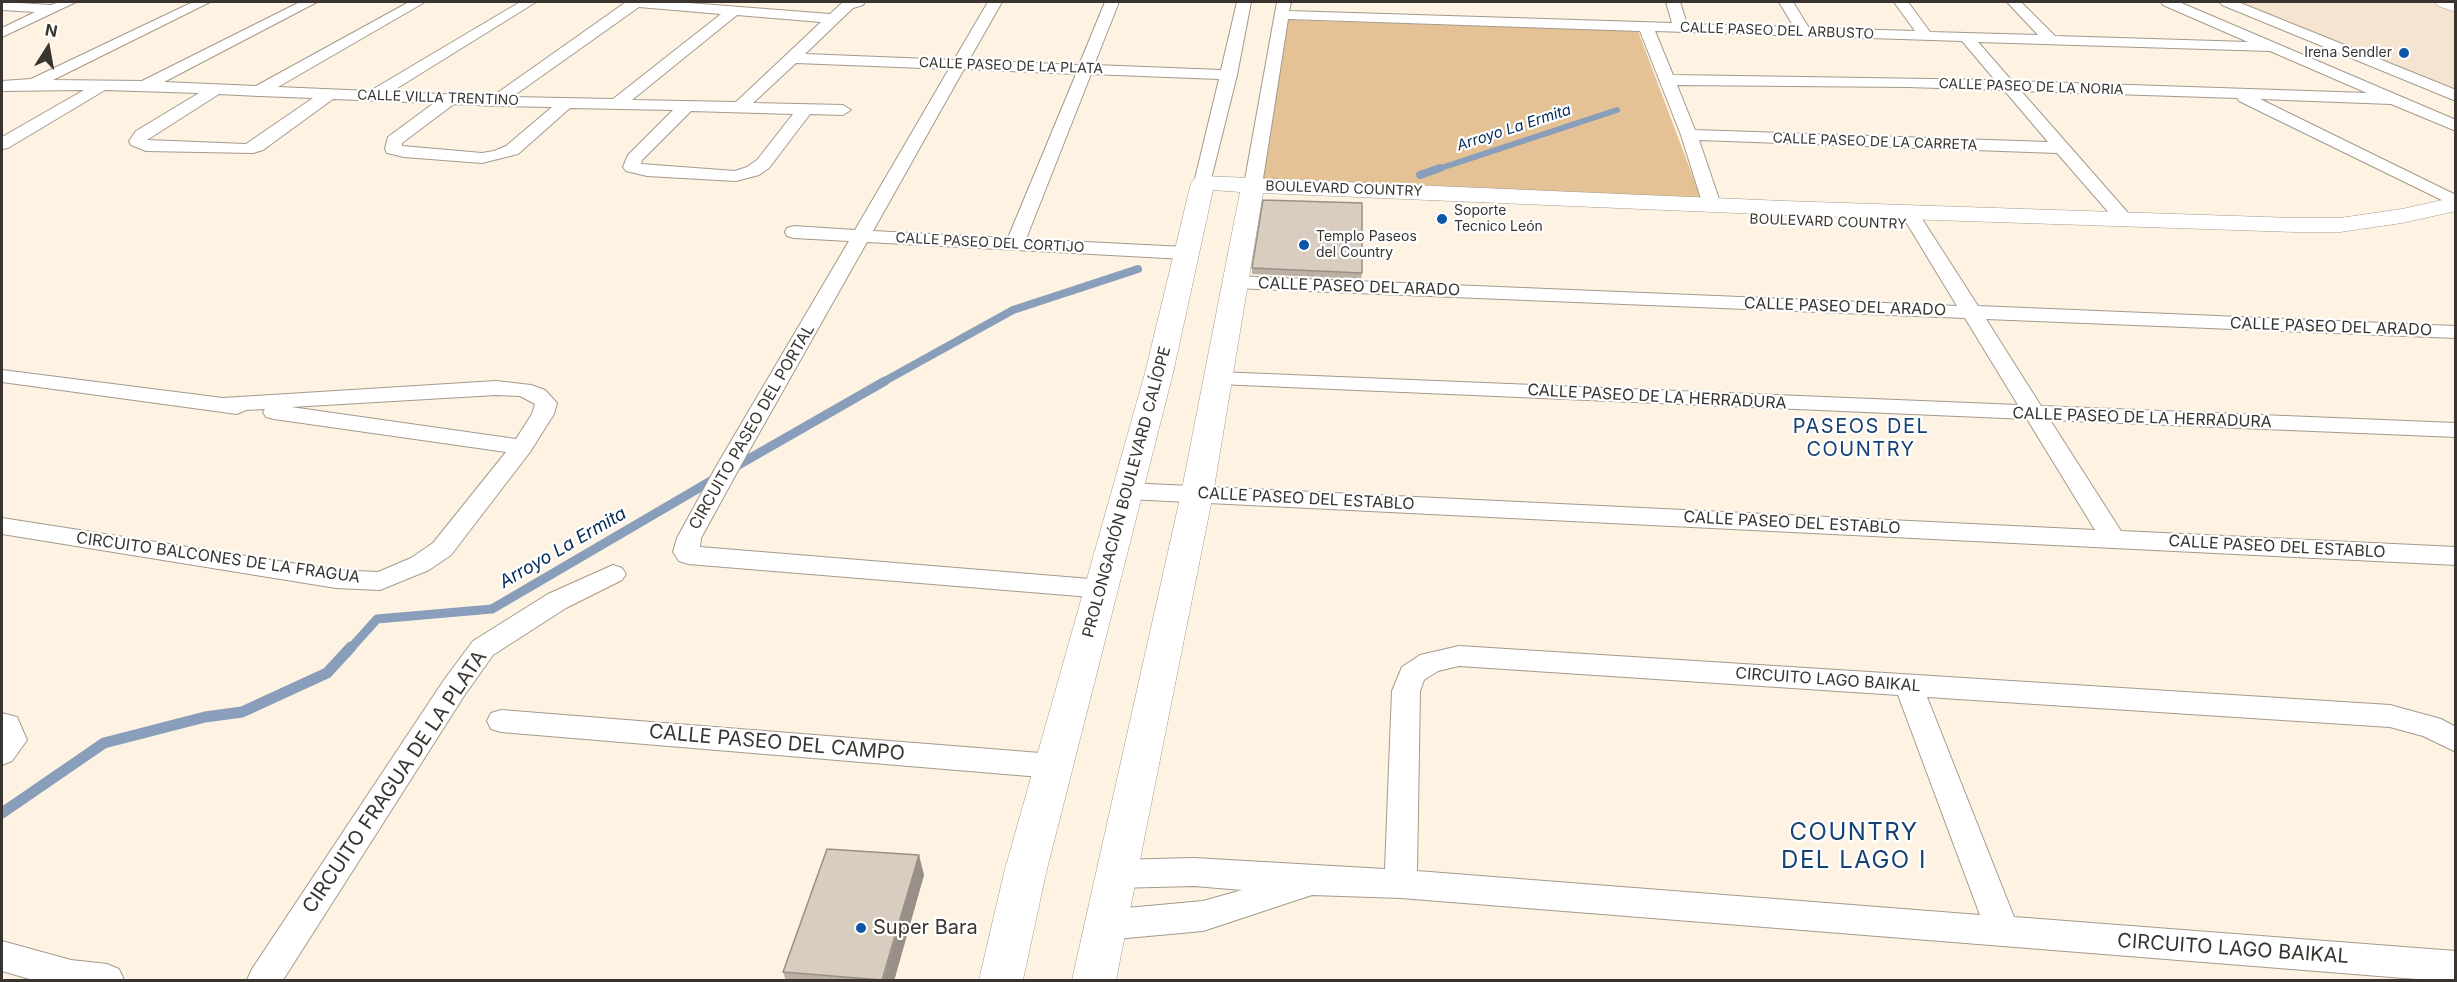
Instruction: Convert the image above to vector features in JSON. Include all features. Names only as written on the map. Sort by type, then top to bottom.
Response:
[{"type":"street","points":[[2,33],[69,2]]},
{"type":"street","points":[[33,84],[203,2]]},
{"type":"street","points":[[145,86],[310,2]]},
{"type":"street","points":[[259,91],[418,2]]},
{"type":"street","points":[[374,96],[529,2]]},
{"type":"street","points":[[496,101],[634,2],[834,19]]},
{"type":"street","points":[[831,2],[853,3]]},
{"type":"street","name":"CIRCUITO PASEO DEL PORTAL","points":[[995,2],[729,465],[689,538],[686,550],[688,555],[1103,589]]},
{"type":"street","points":[[1015,243],[1083,69],[1112,2]]},
{"type":"street","name":"PROLONGACIÓN BOULEVARD CALÍOPE","points":[[1001,981],[1025,873],[1103,589],[1159,373],[1244,2]]},
{"type":"street","points":[[1673,2],[1682,28]]},
{"type":"street","points":[[1786,2],[1804,32]]},
{"type":"street","points":[[1901,2],[1925,35]]},
{"type":"street","points":[[2014,2],[2049,38]]},
{"type":"street","points":[[2168,2],[2456,126]]},
{"type":"street","points":[[2228,2],[2456,96]]},
{"type":"street","points":[[2444,2],[2456,7]]},
{"type":"street","points":[[741,106],[853,3]]},
{"type":"street","points":[[2,6],[52,9]]},
{"type":"street","points":[[1094,981],[1197,494],[1252,192],[1282,8]]},
{"type":"street","name":"CALLE PASEO DEL ARBUSTO","points":[[1282,8],[1564,18],[1646,27],[2049,38],[2274,47]]},
{"type":"street","points":[[618,103],[733,11]]},
{"type":"street","points":[[1646,27],[1689,135],[1712,205]]},
{"type":"street","points":[[1965,36],[2123,218]]},
{"type":"street","name":"CALLE PASEO DE LA PLATA","points":[[793,58],[1228,75]]},
{"type":"street","name":"CALLE PASEO DE LA NORIA","points":[[1667,80],[1907,82],[2394,99]]},
{"type":"street","name":"CALLE VILLA TRENTINO","points":[[2,86],[33,84],[145,86],[496,101],[843,110]]},
{"type":"street","points":[[2,144],[101,86]]},
{"type":"street","points":[[216,89],[142,135],[137,141],[146,146],[247,149],[257,146],[328,94]]},
{"type":"street","points":[[2239,95],[2456,203]]},
{"type":"street","points":[[450,99],[394,141],[393,149],[404,152],[483,158],[498,155],[512,150],[566,103]]},
{"type":"street","points":[[688,105],[634,159],[632,167],[647,171],[736,176],[753,171],[763,164],[806,108]]},
{"type":"street","name":"CALLE PASEO DE LA CARRETA","points":[[1689,135],[2062,148]]},
{"type":"street","name":"BOULEVARD COUNTRY","points":[[1201,190],[1914,219],[2123,218],[2340,225],[2402,216],[2456,203]]},
{"type":"street","name":"BOULEVARD COUNTRY","points":[[1252,192],[1712,205],[1914,219],[2310,241],[2358,240],[2456,226]]},
{"type":"street","points":[[1914,219],[2113,539]]},
{"type":"street","name":"CALLE PASEO DEL CORTIJO","points":[[794,232],[1185,253]]},
{"type":"street","name":"CALLE PASEO DEL ARADO","points":[[1234,282],[2456,333]]},
{"type":"street","name":"CIRCUITO BALCONES DE LA FRAGUA","points":[[2,376],[522,447]]},
{"type":"street","name":"CALLE PASEO DE LA HERRADURA","points":[[1218,378],[2456,430]]},
{"type":"street","name":"CIRCUITO BALCONES DE LA FRAGUA","points":[[2,526],[336,579],[380,581],[420,564],[442,549],[522,447],[543,414],[546,403],[537,395],[524,390],[496,388],[223,405]]},
{"type":"street","name":"CALLE PASEO DEL ESTABLO","points":[[1128,491],[2456,556]]},
{"type":"street","name":"CIRCUITO FRAGUA DE LA PLATA","points":[[264,981],[454,688],[483,648],[557,601],[613,574]]},
{"type":"street","name":"CIRCUITO LAGO BAIKAL","points":[[1401,884],[1406,691],[1412,674],[1430,662],[1459,656],[2390,716],[2431,728],[2456,741]]},
{"type":"street","points":[[1909,686],[2002,931]]},
{"type":"street","name":"CALLE PASEO DEL CAMPO","points":[[501,721],[1053,766]]},
{"type":"street","points":[[2,724],[7,725],[12,740],[2,753]]},
{"type":"street","name":"CIRCUITO LAGO BAIKAL","points":[[1115,874],[1194,872],[1314,881],[1401,884],[2456,967]]},
{"type":"street","name":"CIRCUITO LAGO BAIKAL","points":[[1105,925],[1203,916],[1314,881]]},
{"type":"street","points":[[2,956],[71,976],[106,981]]},
{"type":"shaded area","name":"Irena Sendler","points":[[2231,2],[2437,2],[2455,10],[2455,96]]},
{"type":"shaded area","points":[[1288,20],[1638,31],[1702,201],[1262,182]]},
{"type":"building","name":"Templo Paseos del Country","points":[[1263,200],[1362,203],[1362,273],[1252,268]]},
{"type":"building","name":"Super Bara","points":[[827,849],[919,855],[882,980],[783,972]]},
{"type":"waterway","name":"Arroyo La Ermita","points":[[1435,170],[1617,110]]},
{"type":"waterway","name":"Arroyo La Ermita","points":[[1420,175],[1440,168]]},
{"type":"waterway","name":"Arroyo La Ermita","points":[[883,382],[1013,310],[1138,269]]},
{"type":"waterway","name":"Arroyo La Ermita","points":[[733,468],[885,381]]},
{"type":"waterway","name":"Arroyo La Ermita","points":[[350,649],[377,619],[492,609],[716,478]]},
{"type":"waterway","name":"Arroyo La Ermita","points":[[2,813],[104,743],[205,717],[242,712],[327,673],[351,647]]},
{"type":"place","name":"Irena Sendler","points":[[2404,53]]},
{"type":"place","name":"Soporte Tecnico León","points":[[1442,219]]},
{"type":"place","name":"Templo Paseos del Country","points":[[1304,245]]},
{"type":"place","name":"Super Bara","points":[[861,928]]},
{"type":"district","name":"PASEOS DEL COUNTRY","points":[[1861,438]]},
{"type":"district","name":"COUNTRY DEL LAGO I","points":[[1854,847]]}]
